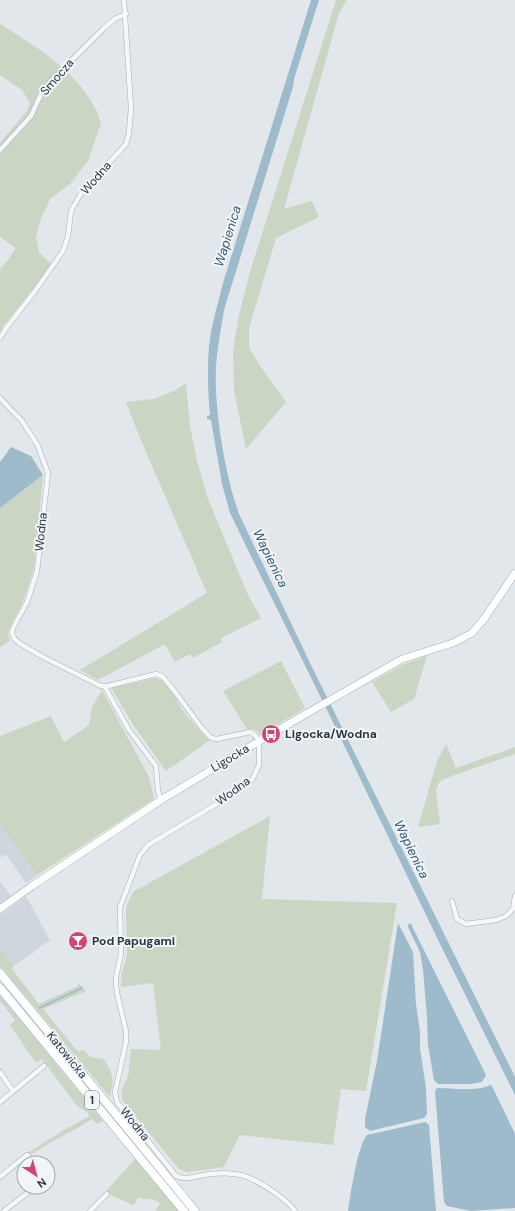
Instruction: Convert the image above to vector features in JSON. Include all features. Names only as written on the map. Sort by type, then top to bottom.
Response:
[{"type":"main road","name":"Katowicka","points":[[0,973],[195,1211]]},
{"type":"main road","name":"Katowicka","points":[[0,988],[184,1211]]},
{"type":"street","name":"Wodna","points":[[0,338],[63,251],[68,236],[71,212],[80,195],[126,144],[129,132],[130,108],[126,14],[124,0]]},
{"type":"street","name":"Smocza","points":[[0,150],[31,116],[41,94],[50,82],[104,28],[116,18],[126,14]]},
{"type":"street","name":"Wodna","points":[[0,398],[22,421],[37,444],[48,473],[37,571],[27,602],[13,628],[12,632],[14,638],[19,644],[43,657],[101,686],[105,686]]},
{"type":"street","name":"Ligocka","points":[[0,909],[161,800],[337,695],[402,659],[453,643],[472,633],[484,619],[515,573]]},
{"type":"street","points":[[161,800],[158,791],[156,766],[129,730],[105,686],[156,674],[162,676],[211,738],[217,739],[250,732],[255,735],[259,741]]},
{"type":"street","name":"Wodna","points":[[259,741],[259,765],[252,780],[225,799],[148,845],[140,855],[120,907],[120,954],[116,977],[116,993],[126,1031],[126,1042],[115,1092],[117,1102],[121,1108],[176,1176],[186,1178],[209,1174],[232,1173],[249,1177],[280,1197],[295,1211]]},
{"type":"street","points":[[452,902],[457,919],[466,924],[496,920],[506,916],[513,909],[515,896]]},
{"type":"street","points":[[0,1102],[44,1066]]},
{"type":"street","points":[[0,1072],[14,1091]]},
{"type":"street","points":[[0,1177],[16,1163]]},
{"type":"street","points":[[90,1211],[107,1194]]},
{"type":"street","points":[[4,1211],[25,1195]]},
{"type":"shaded area","points":[[0,825],[37,875],[26,883],[6,854],[0,858]]},
{"type":"shaded area","points":[[0,882],[11,896],[0,904]]},
{"type":"shaded area","points":[[26,896],[50,940],[14,966],[0,948],[0,915]]},
{"type":"green space","points":[[336,0],[347,0],[339,13],[284,209],[312,201],[319,217],[276,238],[249,328],[249,347],[260,366],[286,402],[246,449],[234,391],[233,351],[239,315],[250,272]]},
{"type":"green space","points":[[0,24],[53,59],[65,70],[86,93],[94,106],[101,123],[88,161],[70,184],[50,199],[40,221],[36,238],[39,252],[52,265],[3,326],[0,332],[0,269],[16,248],[0,237],[0,143],[27,111],[30,103],[22,90],[0,75]]},
{"type":"green space","points":[[186,383],[190,426],[197,461],[208,499],[248,595],[261,618],[221,638],[222,642],[193,658],[190,654],[175,662],[165,644],[98,680],[80,670],[207,593],[126,402],[154,399],[174,391]]},
{"type":"green space","points":[[43,475],[34,569],[23,602],[8,633],[10,641],[0,647],[0,508]]},
{"type":"green space","points":[[427,656],[414,699],[391,712],[372,682],[404,664]]},
{"type":"green space","points":[[281,661],[305,708],[260,735],[256,730],[247,729],[223,691]]},
{"type":"green space","points":[[156,678],[168,686],[188,718],[210,740],[166,771],[134,726],[111,688]]},
{"type":"green space","points":[[102,690],[149,777],[154,799],[37,875],[0,825],[0,736],[51,716],[64,742],[89,725],[92,707]]},
{"type":"green space","points":[[446,744],[456,768],[515,747],[515,754],[449,777],[439,782],[436,790],[440,824],[418,827],[437,761]]},
{"type":"green space","points":[[270,816],[262,899],[397,903],[366,1091],[341,1089],[333,1145],[240,1135],[224,1167],[187,1172],[179,1169],[122,1100],[121,1092],[128,1076],[131,1049],[161,1050],[153,983],[121,987],[122,972],[127,956],[126,908],[133,892]]},
{"type":"green space","points":[[0,948],[14,966],[12,969],[39,1004],[78,986],[78,983],[86,991],[43,1009],[78,1052],[83,1050],[91,1057],[104,1059],[110,1069],[112,1077],[110,1097],[0,966]]},
{"type":"green space","points":[[0,995],[103,1121],[97,1124],[92,1119],[36,1152],[26,1154],[64,1130],[90,1116],[87,1112],[77,1106],[42,1059],[36,1063],[10,1025],[15,1020],[0,1001]]},
{"type":"green space","points":[[135,1159],[179,1211],[156,1211],[160,1203],[155,1200],[138,1198],[133,1205],[113,1196],[106,1191]]},
{"type":"water","points":[[311,0],[319,0],[224,310],[217,354],[216,385],[219,422],[225,461],[239,514],[311,665],[515,1077],[515,1095],[230,513],[222,484],[211,420],[207,419],[207,416],[210,415],[208,364],[211,331],[223,283]]},
{"type":"water","points":[[11,447],[31,456],[43,475],[0,508],[0,462]]},
{"type":"water","points":[[398,923],[413,952],[416,1004],[420,1032],[420,1049],[426,1087],[427,1114],[424,1118],[370,1131],[365,1127],[365,1119],[377,1061]]},
{"type":"water","points":[[409,923],[411,924],[486,1075],[482,1082],[471,1084],[438,1084],[434,1080],[428,1045],[423,969],[420,952],[408,927]]},
{"type":"water","points":[[490,1085],[492,1086],[515,1134],[515,1208],[471,1211],[447,1206],[444,1202],[435,1091],[437,1088],[471,1089]]},
{"type":"water","points":[[425,1122],[429,1125],[436,1211],[348,1211],[357,1160],[363,1141],[367,1135]]},
{"type":"waterway","points":[[39,1008],[82,988]]},
{"type":"place","name":"Ligocka/Wodna","points":[[271,734]]},
{"type":"place","name":"Pod Papugami","points":[[78,941]]},
{"type":"water label","name":"Wapienica","points":[[227,236]]},
{"type":"water label","name":"Wapienica","points":[[271,558]]},
{"type":"water label","name":"Wapienica","points":[[412,849]]}]
